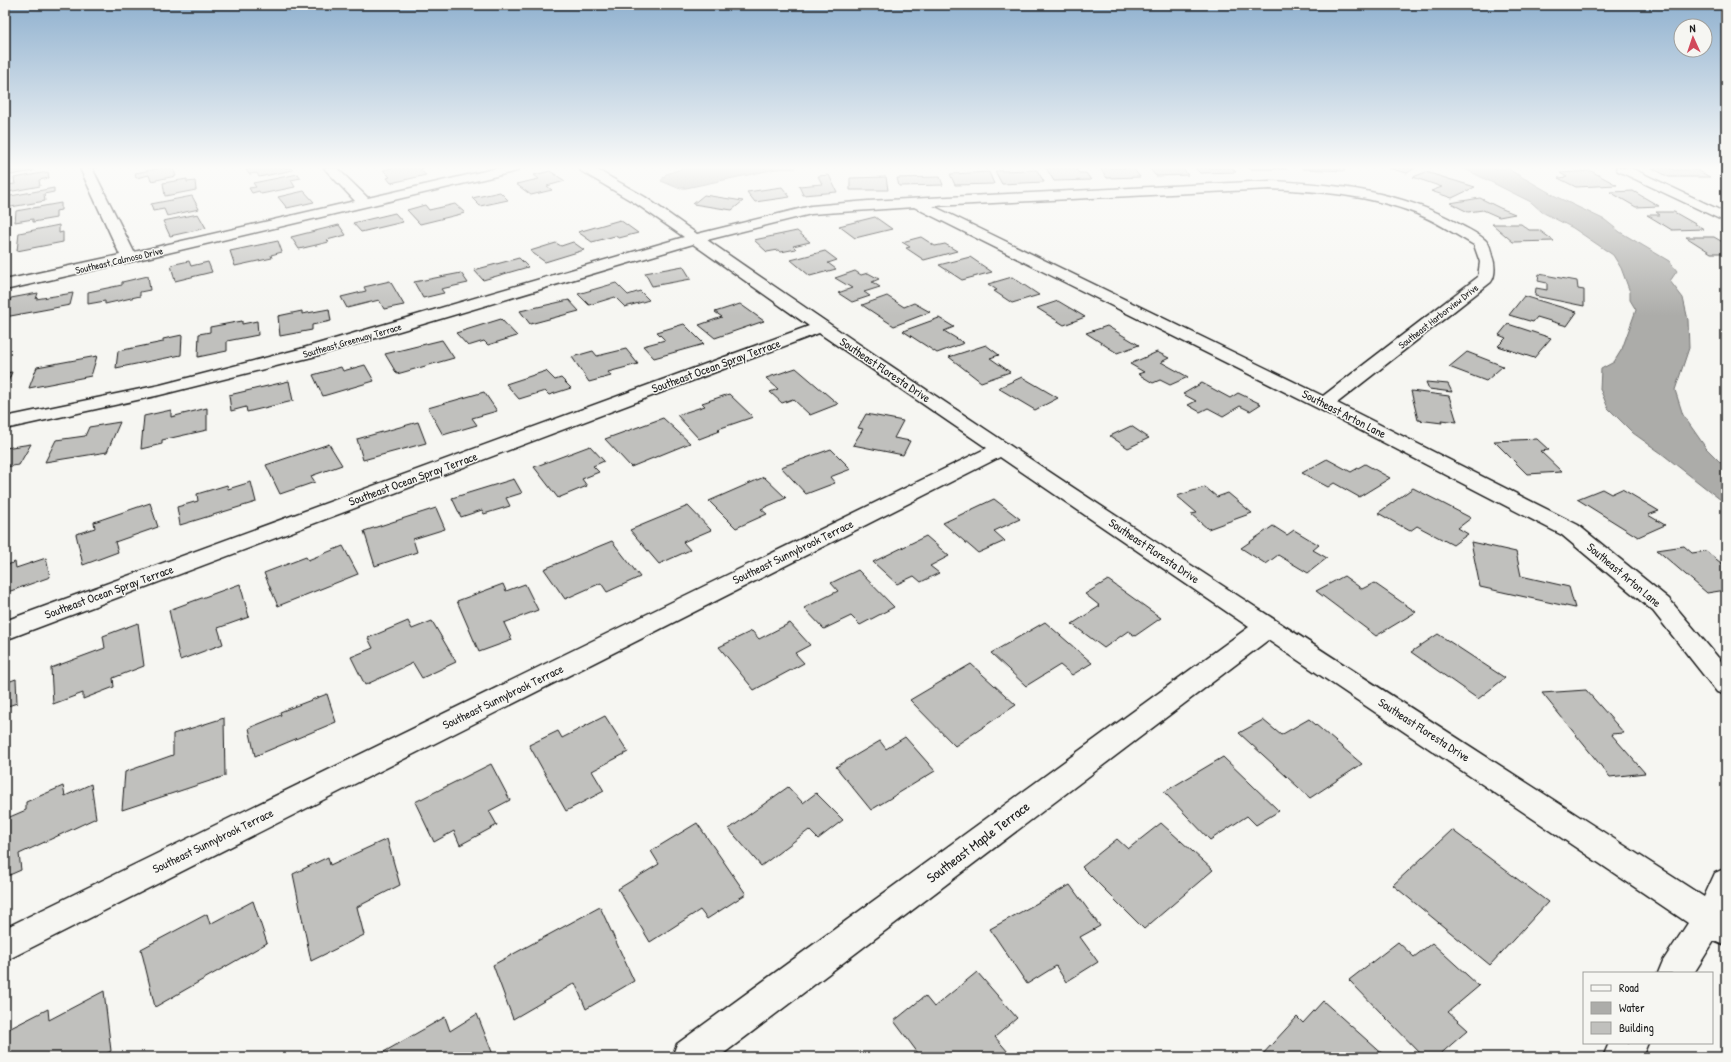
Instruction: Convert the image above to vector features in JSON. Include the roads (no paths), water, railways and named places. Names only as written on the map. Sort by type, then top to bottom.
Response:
[{"type":"street","points":[[110,218],[129,258]]},
{"type":"street","name":"Southeast Calmoso Drive","points":[[5,285],[129,258],[299,218]]},
{"type":"street","name":"Southeast Floresta Drive","points":[[664,218],[821,327],[1267,627],[1718,924]]},
{"type":"street","name":"Southeast Harborview Drive","points":[[694,239],[780,218]]},
{"type":"street","name":"Southeast Arton Lane","points":[[946,218],[1324,404],[1570,530],[1661,605],[1726,685]]},
{"type":"street","name":"Southeast Harborview Drive","points":[[1324,404],[1486,279],[1487,262],[1480,243],[1436,218]]},
{"type":"street","name":"Southeast Greenway Terrace","points":[[5,423],[160,390],[306,353],[694,239]]},
{"type":"street","name":"Southeast Ocean Spray Terrace","points":[[5,631],[821,327]]},
{"type":"street","name":"Southeast Sunnybrook Terrace","points":[[5,945],[1001,448]]},
{"type":"street","name":"Southeast Maple Terrace","points":[[690,1057],[1267,627]]},
{"type":"street","points":[[1676,972],[1718,924],[1726,883]]},
{"type":"street","points":[[1621,1057],[1629,1044]]},
{"type":"water","points":[[1553,218],[1600,218],[1620,232],[1669,261],[1677,271],[1670,281],[1683,298],[1688,320],[1689,348],[1675,390],[1683,415],[1706,448],[1726,468],[1726,504],[1633,433],[1608,408],[1600,389],[1601,369],[1614,362],[1622,349],[1636,310],[1630,300],[1630,292],[1621,268],[1613,255],[1573,228]]}]
